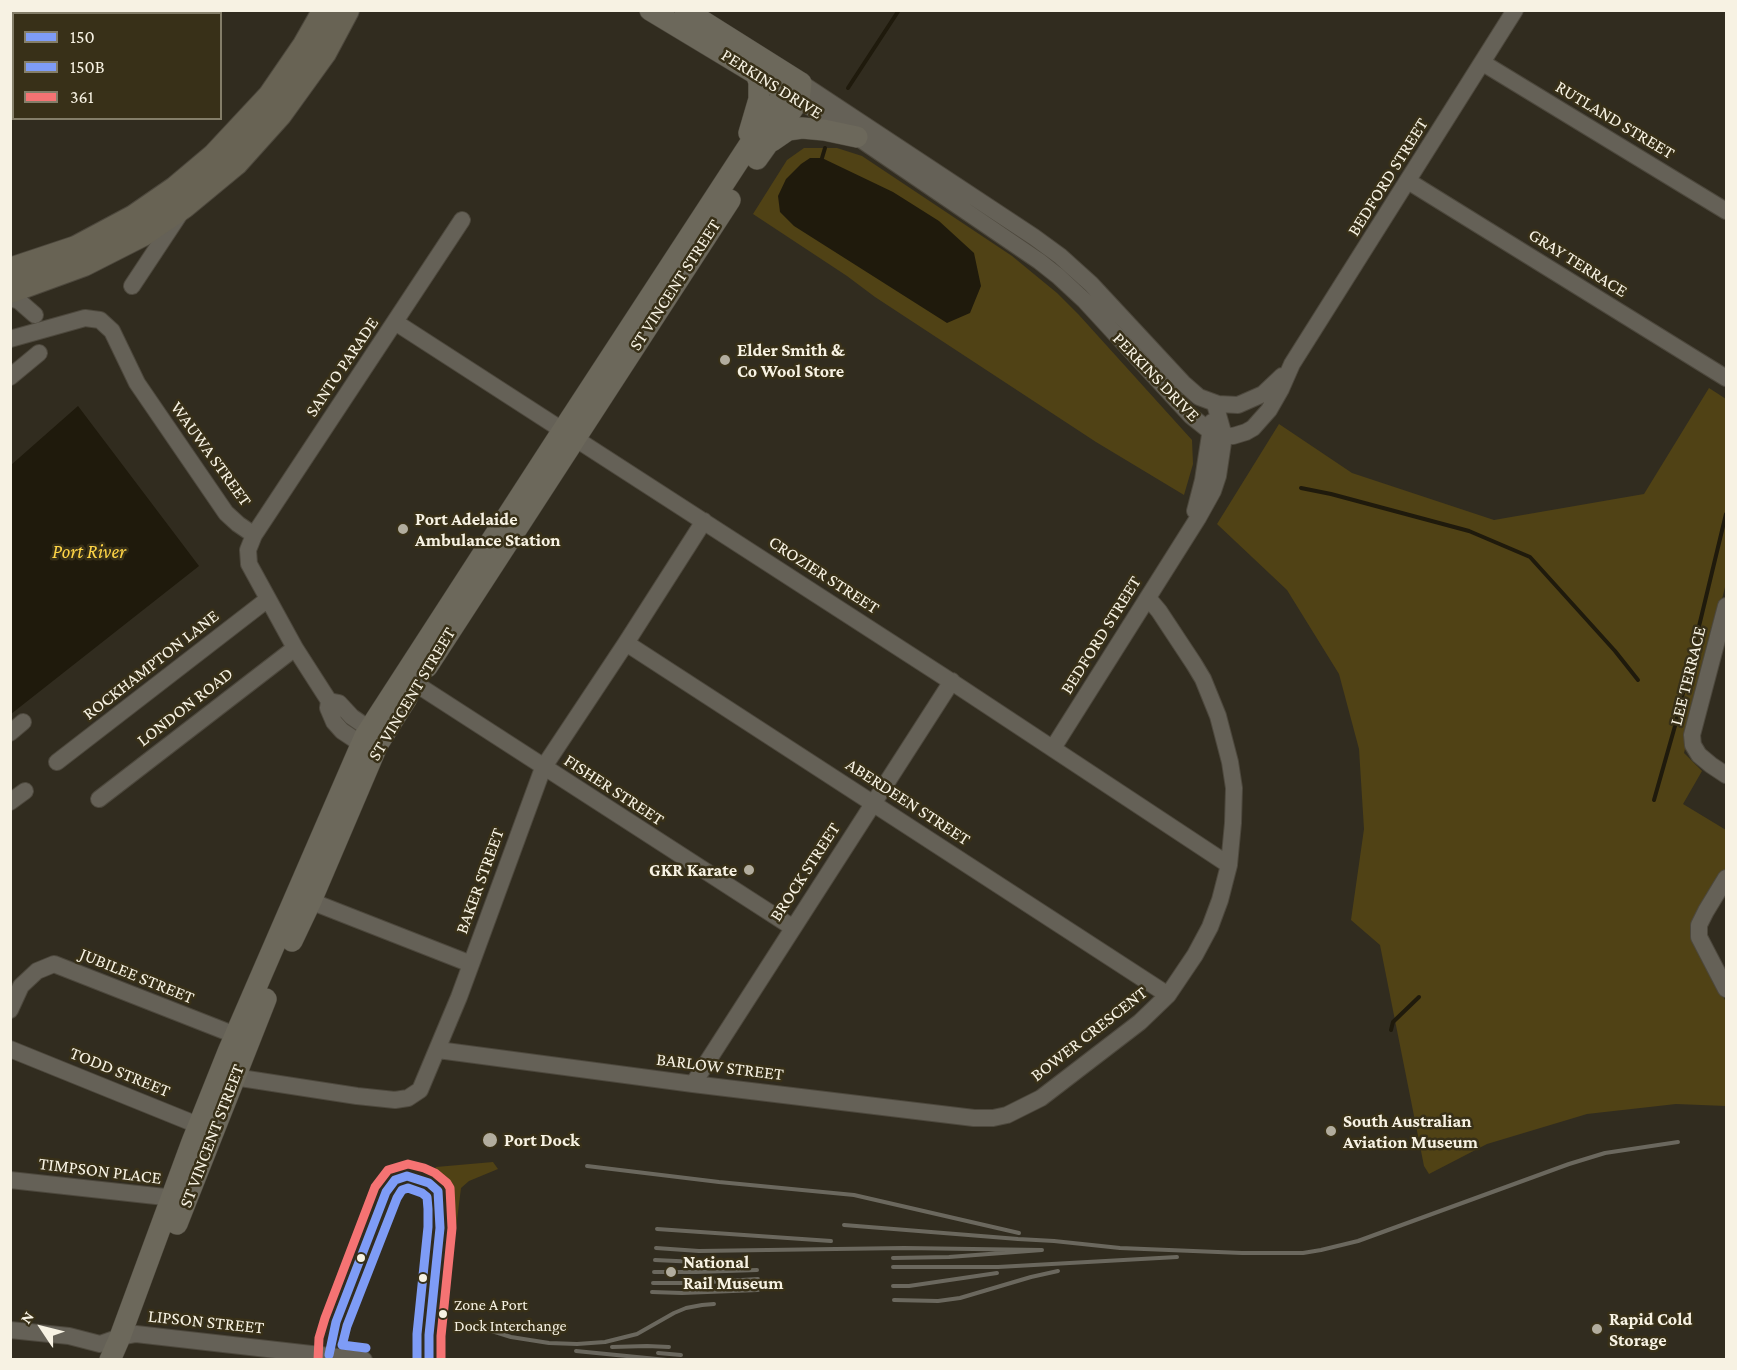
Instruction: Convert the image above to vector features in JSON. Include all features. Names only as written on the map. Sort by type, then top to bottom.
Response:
[{"type":"highway","points":[[10,270],[76,248],[134,217],[176,188],[214,156],[270,96],[305,45],[325,10]]},
{"type":"highway","points":[[10,291],[84,264],[143,234],[184,206],[236,163],[280,114],[324,53],[347,10]]},
{"type":"main road","name":"PERKINS DRIVE","points":[[650,10],[756,74],[795,92]]},
{"type":"main road","name":"PERKINS DRIVE","points":[[685,10],[795,92]]},
{"type":"main road","points":[[756,74],[759,90],[749,135],[759,143],[788,130],[802,128],[857,137]]},
{"type":"main road","name":"ST VINCENT STREET","points":[[227,1075],[235,1035],[304,898],[372,740],[569,434],[759,143],[795,92]]},
{"type":"main road","name":"ST VINCENT STREET","points":[[372,740],[416,684],[569,434]]},
{"type":"main road","name":"ST VINCENT STREET","points":[[125,1359],[128,1335],[227,1075],[278,971],[304,898]]},
{"type":"main road","name":"ST VINCENT STREET","points":[[110,1359],[128,1335]]},
{"type":"street","name":"BEDFORD STREET","points":[[1292,364],[1515,10]]},
{"type":"street","name":"RUTLAND STREET","points":[[1483,63],[1726,211]]},
{"type":"street","name":"PERKINS DRIVE","points":[[795,92],[857,137],[1027,252],[1058,276],[1085,301],[1186,411],[1217,433]]},
{"type":"street","name":"PERKINS DRIVE","points":[[795,92],[1034,237],[1059,256],[1102,296],[1183,383],[1199,397],[1215,404],[1238,405],[1268,390],[1292,364]]},
{"type":"street","name":"GRAY TERRACE","points":[[1408,181],[1726,378]]},
{"type":"street","points":[[132,286],[184,206]]},
{"type":"street","name":"SANTO PARADE","points":[[254,535],[462,220]]},
{"type":"street","points":[[10,297],[20,301],[35,315]]},
{"type":"street","name":"WAUWA STREET","points":[[10,339],[85,318],[100,320],[112,331],[137,383],[226,513],[254,535]]},
{"type":"street","name":"CROZIER STREET","points":[[395,322],[952,681],[1228,865]]},
{"type":"street","points":[[10,377],[39,353]]},
{"type":"street","points":[[1217,433],[1242,434],[1257,424],[1276,398],[1292,364]]},
{"type":"street","name":"BEDFORD STREET","points":[[1053,748],[1213,491],[1218,476],[1215,404]]},
{"type":"street","name":"BAKER STREET","points":[[227,1075],[395,1100],[408,1098],[420,1090],[471,964],[543,768],[627,643],[704,521]]},
{"type":"street","points":[[254,535],[248,550],[249,564],[329,701],[328,708],[334,722],[342,731],[357,741],[372,740]]},
{"type":"street","name":"BOWER CRESCENT","points":[[997,1117],[1017,1111],[1051,1090],[1149,1014],[1168,995],[1195,955],[1210,927],[1220,900],[1228,865],[1233,823],[1234,788],[1230,762],[1218,716],[1203,679],[1148,598]]},
{"type":"street","name":"ROCKHAMPTON LANE","points":[[57,762],[268,599]]},
{"type":"street","name":"LEE TERRACE","points":[[1726,606],[1692,735],[1693,746],[1699,755],[1726,775]]},
{"type":"street","name":"ABERDEEN STREET","points":[[627,643],[1168,995]]},
{"type":"street","name":"LONDON ROAD","points":[[99,799],[296,648]]},
{"type":"street","name":"BROCK STREET","points":[[693,1084],[952,681]]},
{"type":"street","name":"FISHER STREET","points":[[416,684],[792,927]]},
{"type":"street","points":[[10,802],[25,791]]},
{"type":"street","points":[[1726,878],[1699,925],[1699,937],[1726,989]]},
{"type":"street","points":[[304,898],[471,964]]},
{"type":"street","name":"JUBILEE STREET","points":[[10,1010],[21,986],[37,971],[54,964],[235,1035]]},
{"type":"street","name":"TODD STREET","points":[[10,1049],[207,1128]]},
{"type":"street","name":"BARLOW STREET","points":[[438,1050],[974,1118],[997,1117]]},
{"type":"street","name":"TIMPSON PLACE","points":[[10,1180],[156,1196],[178,1202]]},
{"type":"street","name":"LIPSON STREET","points":[[10,1330],[69,1336],[100,1344],[128,1335],[364,1359]]},
{"type":"shaded area","points":[[804,148],[837,148],[862,156],[1012,256],[1057,293],[1192,440],[1193,464],[1184,495],[1096,442],[753,214],[787,160]]},
{"type":"shaded area","points":[[1709,388],[1726,399],[1726,583],[1684,753],[1702,771],[1683,804],[1726,830],[1726,868],[1694,919],[1691,929],[1726,1002],[1726,1106],[1676,1104],[1587,1114],[1487,1144],[1429,1174],[1424,1166],[1380,945],[1351,920],[1364,829],[1359,749],[1339,674],[1287,590],[1217,524],[1279,424],[1352,473],[1494,520],[1644,494]]},
{"type":"shaded area","points":[[493,1162],[498,1169],[469,1181],[461,1188],[456,1228],[452,1196],[449,1187],[441,1178],[433,1174],[436,1167]]},
{"type":"water","points":[[810,158],[822,158],[893,192],[939,221],[974,253],[981,286],[970,313],[947,323],[794,226],[780,212],[778,196],[786,179]]},
{"type":"water","name":"Port River","points":[[78,406],[199,566],[11,714],[11,465]]},
{"type":"waterway","points":[[848,88],[899,10]]},
{"type":"waterway","points":[[822,158],[825,148]]},
{"type":"waterway","points":[[1301,488],[1469,531],[1530,557],[1615,651],[1638,680]]},
{"type":"waterway","points":[[1654,800],[1675,726],[1726,514]]},
{"type":"waterway","points":[[1391,1030],[1393,1022],[1419,997]]},
{"type":"railway","points":[[844,1225],[1120,1248],[1303,1253],[1358,1241],[1605,1153],[1678,1142]]},
{"type":"railway","points":[[587,1166],[854,1195],[1019,1233]]},
{"type":"railway","points":[[657,1229],[831,1241]]},
{"type":"railway","points":[[656,1248],[699,1251],[904,1248],[1042,1250],[949,1257],[893,1258]]},
{"type":"railway","points":[[893,1267],[998,1267],[1177,1257]]},
{"type":"railway","points":[[655,1260],[746,1261]]},
{"type":"railway","points":[[654,1272],[757,1270]]},
{"type":"railway","points":[[894,1300],[938,1301],[960,1298],[1058,1271]]},
{"type":"railway","points":[[893,1286],[909,1286],[997,1273]]},
{"type":"railway","points":[[653,1283],[758,1279]]},
{"type":"railway","points":[[652,1292],[758,1290]]},
{"type":"railway","points":[[479,1327],[511,1337],[549,1343],[605,1342],[637,1334],[686,1308],[714,1304]]},
{"type":"railway","points":[[612,1347],[669,1347]]},
{"type":"railway","points":[[576,1351],[667,1360]]},
{"type":"railway","points":[[658,1353],[681,1355]]},
{"type":"transit line","name":"361","points":[[318,1360],[319,1338],[325,1318],[375,1187],[388,1170],[408,1164],[435,1173],[450,1188],[452,1228],[441,1336],[441,1360]]},
{"type":"transit line","name":"150","points":[[329,1355],[336,1322],[386,1192],[395,1180],[407,1176],[429,1183],[438,1191],[440,1228],[429,1335],[429,1360]]},
{"type":"transit line","name":"150B","points":[[366,1348],[342,1345],[347,1326],[397,1198],[402,1190],[408,1188],[427,1197],[428,1209],[417,1334],[417,1360]]},
{"type":"place","name":"Elder Smith & Co Wool Store","points":[[725,360]]},
{"type":"place","name":"Port Adelaide Ambulance Station","points":[[403,529]]},
{"type":"place","name":"GKR Karate","points":[[749,870]]},
{"type":"place","name":"South Australian Aviation Museum","points":[[1331,1131]]},
{"type":"place","name":"Port Dock","points":[[490,1140]]},
{"type":"place","name":"National Rail Museum","points":[[671,1272]]},
{"type":"place","name":"Zone A Port Dock Interchange","points":[[443,1314]]},
{"type":"place","name":"Rapid Cold Storage","points":[[1597,1329]]}]
